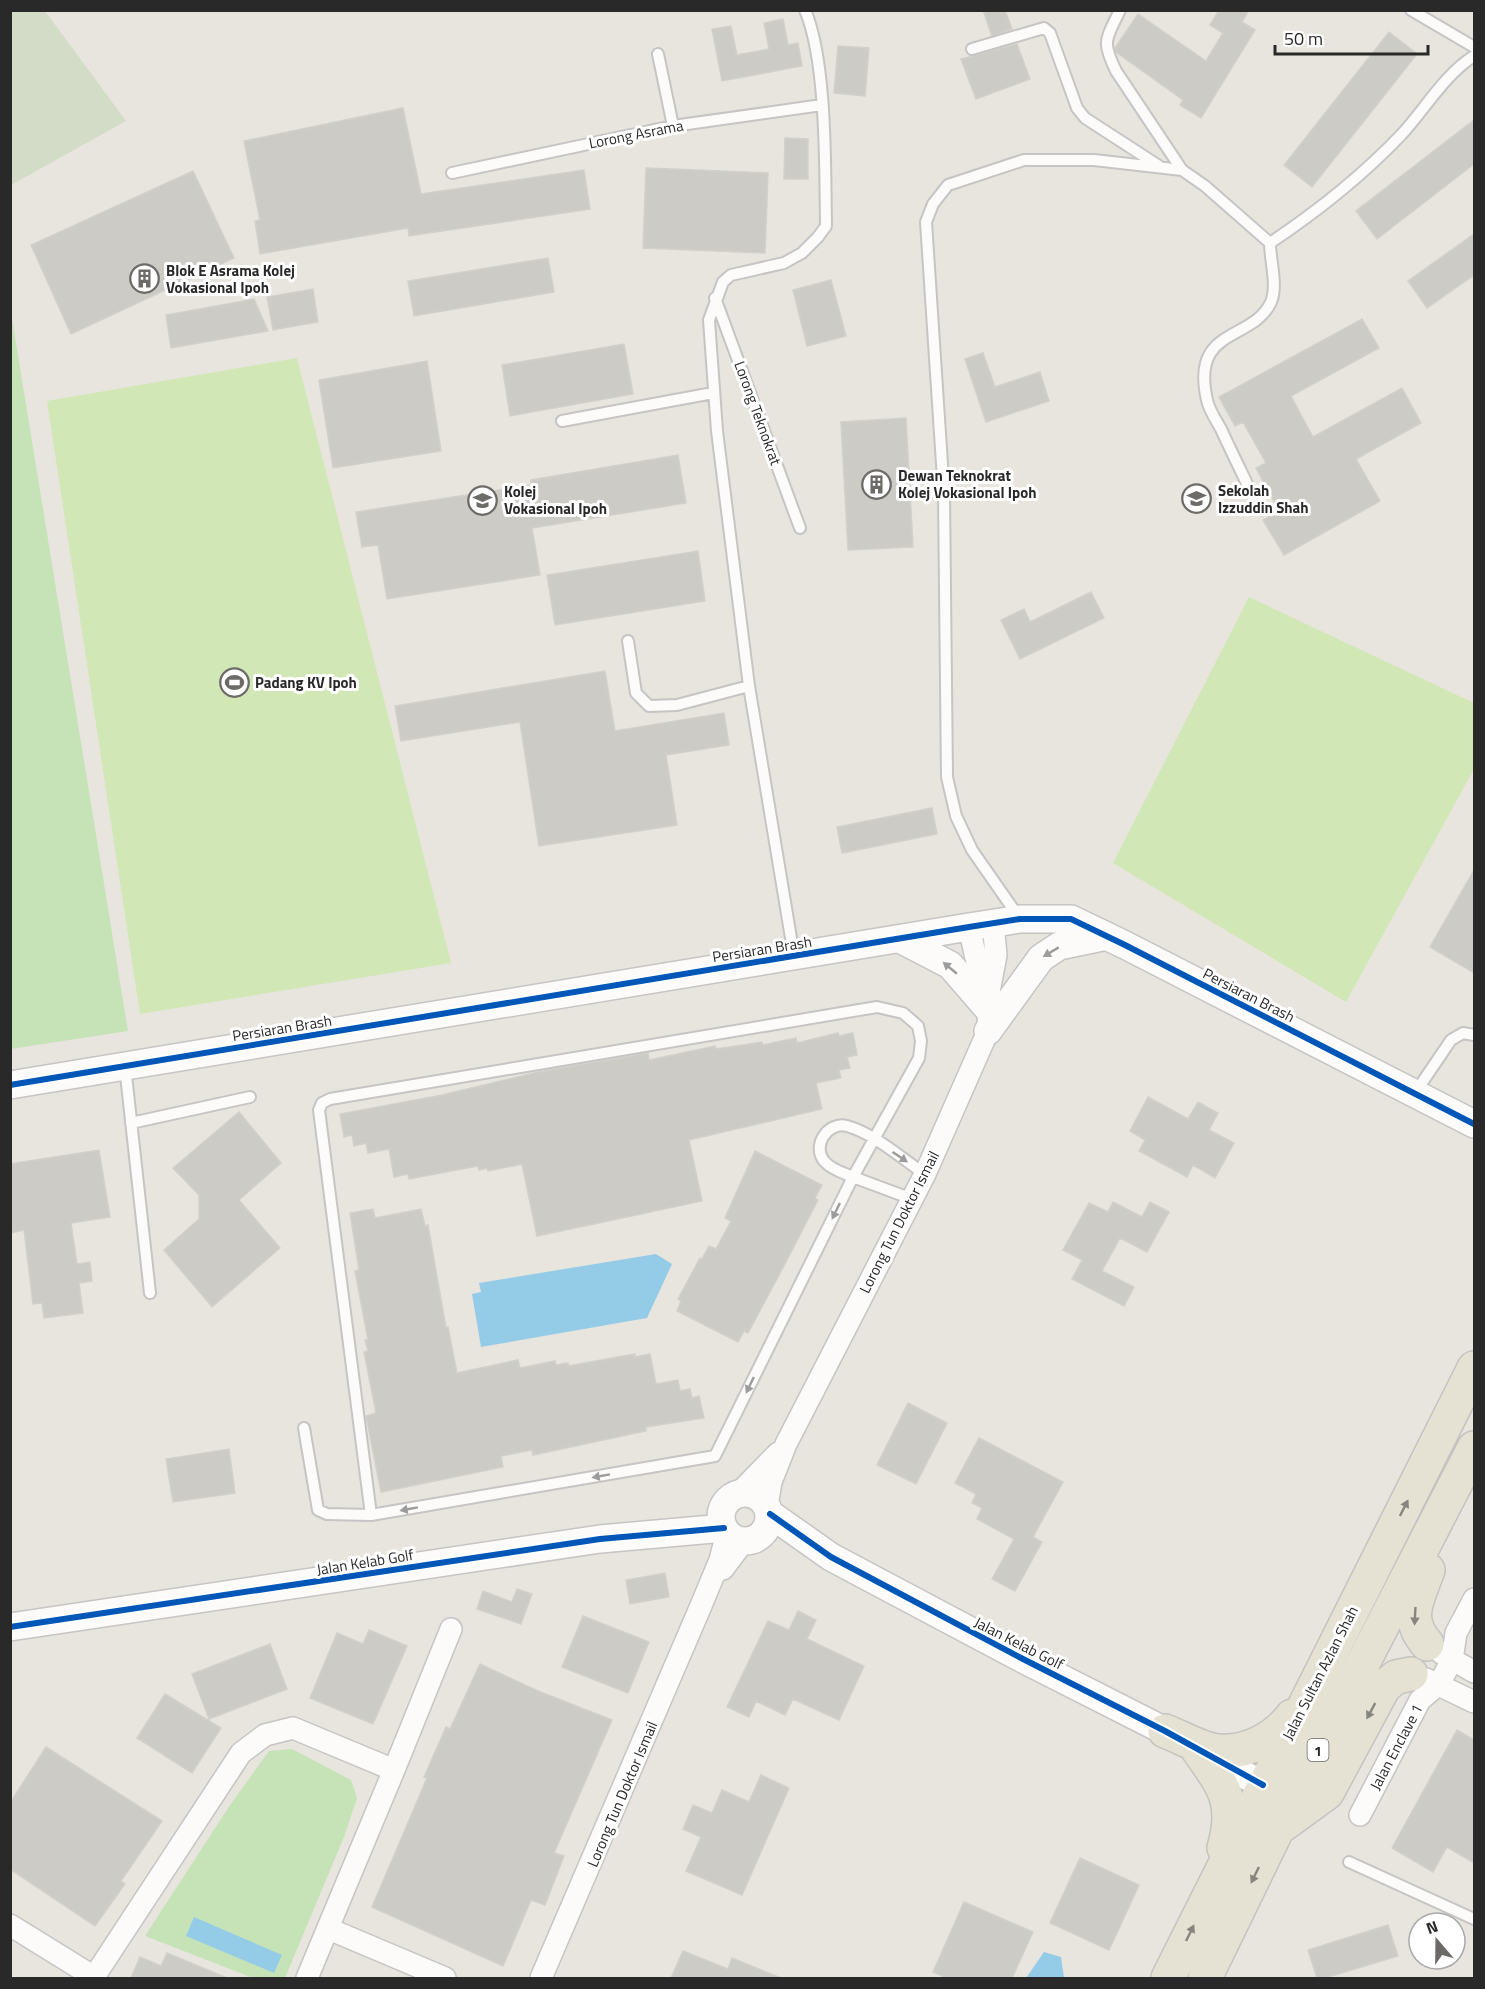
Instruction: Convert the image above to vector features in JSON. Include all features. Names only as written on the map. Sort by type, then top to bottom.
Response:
[{"type":"main road","name":"Jalan Sultan Azlan Shah","points":[[1168,1978],[1474,1368]]},
{"type":"main road","name":"1","points":[[1205,1978],[1277,1830],[1474,1448]]},
{"type":"main road","points":[[1439,1652],[1414,1623],[1415,1609],[1434,1554],[1441,1511]]},
{"type":"main road","points":[[1263,1785],[1280,1776],[1296,1760],[1415,1532],[1441,1511]]},
{"type":"main road","points":[[1277,1830],[1327,1793],[1384,1687],[1396,1677],[1425,1679]]},
{"type":"main road","points":[[1166,1731],[1217,1751],[1242,1748],[1269,1740],[1290,1719],[1311,1692]]},
{"type":"main road","points":[[1198,1750],[1226,1789],[1229,1811],[1228,1834],[1213,1887]]},
{"type":"street","name":"Persiaran Brash","points":[[10,1085],[981,925],[1020,919],[1071,919],[1474,1124]]},
{"type":"street","points":[[981,925],[978,967],[989,1011]]},
{"type":"street","points":[[989,1011],[1041,958],[1059,946],[1107,936]]},
{"type":"street","points":[[900,939],[950,965],[989,1011]]},
{"type":"street","name":"Lorong Tun Doktor Ismail","points":[[541,1978],[700,1608],[727,1561],[744,1519],[786,1444],[925,1174],[989,1011]]},
{"type":"street","name":"Lorong Tun Doktor Ismail","points":[[744,1519],[771,1482],[786,1444]]},
{"type":"street","name":"Jalan Kelab Golf","points":[[10,1627],[744,1519],[831,1557],[1023,1659],[1166,1731],[1263,1785]]},
{"type":"street","points":[[1474,1599],[1456,1633],[1439,1652],[1474,1672]]},
{"type":"street","points":[[307,1978],[451,1629]]},
{"type":"street","name":"Jalan Enclave 1","points":[[1360,1815],[1420,1700],[1425,1679],[1439,1652]]},
{"type":"street","points":[[1425,1679],[1474,1702]]},
{"type":"street","points":[[10,1925],[94,1978],[241,1753],[265,1735],[293,1728],[394,1770]]},
{"type":"street","points":[[328,1929],[445,1978]]},
{"type":"lane","points":[[794,956],[749,686],[713,393],[709,320],[715,298],[723,282],[731,275],[784,263],[802,253],[826,226],[822,105],[816,53],[806,10]]},
{"type":"lane","points":[[1120,10],[1105,42],[1116,71],[1182,170],[1205,186],[1270,243],[1272,299],[1257,318],[1218,342],[1209,354],[1205,378],[1207,401],[1252,495]]},
{"type":"lane","points":[[1411,10],[1474,47]]},
{"type":"lane","points":[[972,49],[1044,28],[1050,33],[1077,108],[1085,118],[1160,168]]},
{"type":"lane","points":[[658,54],[673,126]]},
{"type":"lane","points":[[1270,243],[1329,203],[1401,134],[1451,76],[1474,56]]},
{"type":"lane","name":"Lorong Asrama","points":[[452,173],[673,126],[822,105]]},
{"type":"lane","points":[[1020,919],[972,850],[956,816],[947,777],[944,494],[926,222],[933,204],[948,185],[1024,160],[1094,160],[1182,170]]},
{"type":"lane","name":"Lorong Teknokrat","points":[[715,298],[800,528]]},
{"type":"lane","points":[[562,422],[713,393]]},
{"type":"lane","points":[[628,641],[636,693],[649,706],[677,705],[749,686]]},
{"type":"lane","points":[[304,1428],[318,1509],[327,1514],[371,1515],[715,1456],[853,1177],[919,1058],[921,1041],[918,1026],[903,1013],[877,1007],[330,1099],[322,1103],[319,1110],[371,1515]]},
{"type":"lane","points":[[1415,1094],[1451,1040],[1463,1033],[1474,1035]]},
{"type":"lane","points":[[125,1066],[150,1293]]},
{"type":"lane","points":[[131,1123],[250,1097]]},
{"type":"lane","points":[[912,1199],[853,1177],[823,1161],[820,1142],[824,1133],[834,1127],[845,1126],[874,1140],[925,1174]]},
{"type":"lane","points":[[1349,1862],[1474,1919]]},
{"type":"green space","points":[[11,10],[45,11],[126,121],[11,185]]},
{"type":"green space","points":[[10,306],[128,1031],[11,1049],[10,1049]]},
{"type":"green space","name":"Padang KV Ipoh","points":[[297,358],[451,963],[140,1014],[47,401]]},
{"type":"green space","points":[[1249,597],[1474,703],[1474,769],[1346,1002],[1113,863]]},
{"type":"green space","points":[[292,1749],[351,1780],[357,1798],[344,1837],[285,1978],[253,1978],[145,1936],[230,1805],[269,1751]]},
{"type":"water","points":[[656,1254],[672,1264],[647,1318],[481,1347],[472,1294],[481,1292],[479,1283]]},
{"type":"water","points":[[194,1917],[282,1955],[274,1973],[186,1936]]},
{"type":"water","points":[[1044,1952],[1061,1957],[1064,1978],[1026,1978]]},
{"type":"building","points":[[983,10],[1005,10],[1012,29],[992,36]]},
{"type":"building","points":[[1219,10],[1249,10],[1242,22],[1255,30],[1201,118],[1180,105],[1183,100],[1116,52],[1115,48],[1138,14],[1206,61],[1223,33],[1210,25]]},
{"type":"building","points":[[783,19],[788,45],[798,43],[802,66],[722,81],[712,29],[731,26],[737,55],[769,49],[764,23]]},
{"type":"building","points":[[1389,32],[1417,54],[1312,187],[1284,165]]},
{"type":"building","points":[[1017,44],[1030,79],[976,99],[961,59]]},
{"type":"building","points":[[838,46],[869,48],[865,96],[834,93]]},
{"type":"building","points":[[403,108],[421,194],[584,170],[590,209],[409,236],[408,228],[260,254],[255,221],[260,220],[244,141]]},
{"type":"building","points":[[1474,120],[1474,164],[1377,239],[1356,211]]},
{"type":"building","points":[[785,138],[808,139],[808,179],[784,179]]},
{"type":"building","points":[[646,168],[768,173],[765,253],[643,248]]},
{"type":"building","points":[[193,171],[234,258],[71,334],[31,245]]},
{"type":"building","points":[[1474,234],[1474,275],[1427,308],[1408,281]]},
{"type":"building","points":[[548,258],[554,292],[414,316],[408,281]]},
{"type":"building","points":[[831,280],[846,336],[807,346],[793,290]]},
{"type":"building","points":[[313,289],[318,322],[273,330],[267,297]]},
{"type":"building","points":[[254,299],[268,331],[171,348],[166,315]]},
{"type":"building","points":[[1362,319],[1379,348],[1291,396],[1313,437],[1402,388],[1421,423],[1356,459],[1380,501],[1284,555],[1263,520],[1279,511],[1256,468],[1266,463],[1243,422],[1235,426],[1219,397]]},
{"type":"building","points":[[624,344],[633,394],[510,416],[502,365]]},
{"type":"building","points":[[983,353],[995,387],[1040,372],[1049,401],[986,422],[965,359]]},
{"type":"building","points":[[427,361],[441,451],[333,468],[319,380]]},
{"type":"building","name":"Dewan Teknokrat Kolej Vokasional Ipoh","points":[[906,418],[913,547],[848,550],[841,422]]},
{"type":"building","points":[[678,455],[686,503],[532,528],[540,575],[387,599],[378,545],[362,547],[356,512],[531,485],[531,480]]},
{"type":"building","points":[[698,551],[705,601],[555,625],[547,575]]},
{"type":"building","points":[[1091,592],[1104,618],[1020,659],[1001,620],[1024,609],[1030,622]]},
{"type":"building","points":[[605,671],[615,731],[724,713],[729,745],[666,755],[677,825],[539,846],[520,722],[401,741],[395,706]]},
{"type":"building","points":[[932,808],[937,834],[842,853],[837,827]]},
{"type":"building","points":[[1474,870],[1474,973],[1430,947]]},
{"type":"building","points":[[838,1033],[839,1036],[853,1033],[857,1055],[847,1057],[850,1068],[839,1070],[841,1078],[816,1083],[822,1109],[689,1140],[702,1201],[537,1236],[522,1164],[488,1171],[487,1168],[479,1170],[478,1166],[409,1179],[408,1174],[394,1177],[389,1149],[368,1153],[366,1143],[354,1146],[352,1135],[344,1137],[340,1114],[442,1095],[538,1072],[648,1053],[649,1060],[715,1046],[716,1049],[762,1042],[763,1045],[796,1038],[797,1043]]},
{"type":"building","points":[[1148,1097],[1188,1119],[1198,1102],[1218,1113],[1209,1130],[1234,1143],[1215,1178],[1193,1165],[1187,1177],[1139,1151],[1145,1140],[1130,1131]]},
{"type":"building","points":[[239,1112],[281,1163],[239,1200],[280,1248],[212,1307],[164,1250],[199,1219],[199,1195],[173,1168]]},
{"type":"building","points":[[99,1150],[110,1217],[71,1223],[77,1264],[90,1262],[92,1281],[79,1283],[83,1313],[44,1318],[42,1303],[33,1304],[24,1230],[10,1233],[10,1164]]},
{"type":"building","points":[[755,1151],[822,1185],[815,1198],[818,1200],[748,1333],[744,1331],[738,1342],[677,1311],[681,1301],[678,1299],[700,1258],[702,1259],[709,1246],[716,1249],[731,1221],[725,1218]]},
{"type":"building","points":[[1113,1202],[1142,1217],[1150,1202],[1169,1212],[1147,1252],[1120,1238],[1102,1271],[1134,1287],[1124,1306],[1072,1279],[1082,1260],[1063,1250],[1089,1203],[1108,1212]]},
{"type":"building","points":[[373,1209],[375,1218],[421,1209],[425,1226],[428,1225],[446,1328],[448,1327],[457,1373],[518,1360],[520,1368],[555,1361],[556,1365],[568,1363],[568,1366],[635,1354],[635,1357],[650,1354],[656,1384],[678,1380],[680,1391],[690,1389],[692,1398],[699,1396],[704,1418],[646,1427],[646,1431],[533,1455],[532,1450],[501,1456],[503,1467],[381,1492],[366,1416],[376,1413],[364,1352],[368,1351],[365,1340],[368,1340],[355,1271],[359,1270],[350,1213]]},
{"type":"building","points":[[908,1403],[947,1423],[916,1484],[877,1465]]},
{"type":"building","points":[[979,1438],[1063,1482],[1033,1537],[1042,1542],[1015,1591],[992,1579],[1014,1539],[977,1519],[982,1508],[972,1503],[976,1494],[955,1483]]},
{"type":"building","points":[[229,1449],[235,1493],[173,1502],[166,1459]]},
{"type":"building","points":[[665,1573],[669,1597],[630,1604],[626,1580]]},
{"type":"building","points":[[517,1589],[532,1594],[521,1624],[477,1609],[483,1591],[512,1602]]},
{"type":"building","points":[[798,1611],[816,1620],[807,1639],[864,1666],[839,1720],[793,1699],[785,1715],[756,1701],[749,1717],[727,1707],[768,1621],[789,1630]]},
{"type":"building","points":[[583,1616],[649,1642],[628,1693],[562,1667]]},
{"type":"building","points":[[369,1630],[407,1646],[373,1724],[310,1698],[337,1633],[363,1644]]},
{"type":"building","points":[[270,1644],[287,1689],[209,1719],[192,1674]]},
{"type":"building","points":[[480,1664],[538,1691],[612,1720],[554,1853],[564,1856],[545,1905],[531,1900],[503,1966],[372,1907],[427,1778],[424,1777],[446,1727],[450,1729]]},
{"type":"building","points":[[165,1694],[221,1728],[192,1773],[137,1738]]},
{"type":"building","points":[[1457,1730],[1474,1740],[1474,1863],[1447,1847],[1433,1872],[1392,1848]]},
{"type":"building","points":[[46,1747],[162,1821],[121,1881],[125,1884],[95,1926],[10,1869],[10,1803]]},
{"type":"building","points":[[761,1775],[789,1788],[742,1895],[686,1871],[701,1837],[683,1829],[693,1805],[712,1813],[722,1790],[749,1802]]},
{"type":"building","points":[[1080,1858],[1139,1885],[1109,1950],[1050,1923]]},
{"type":"building","points":[[964,1902],[1033,1932],[1012,1978],[947,1978],[933,1972]]},
{"type":"building","points":[[1388,1925],[1398,1956],[1325,1978],[1317,1978],[1308,1950]]},
{"type":"building","points":[[683,1951],[728,1969],[732,1958],[781,1978],[671,1978]]},
{"type":"building","points":[[167,1953],[227,1978],[131,1978],[140,1957],[161,1966]]},
{"type":"cycle path","points":[[10,1085],[1020,919],[1071,919],[1474,1124]]},
{"type":"cycle path","points":[[770,1514],[831,1557],[1165,1731],[1263,1785]]},
{"type":"cycle path","points":[[10,1627],[600,1539],[724,1528]]},
{"type":"place","name":"Blok E Asrama Kolej Vokasional Ipoh","points":[[145,279]]},
{"type":"place","name":"Dewan Teknokrat Kolej Vokasional Ipoh","points":[[877,484]]},
{"type":"place","name":"Sekolah Izzuddin Shah","points":[[1197,499]]},
{"type":"place","name":"Kolej Vokasional Ipoh","points":[[483,500]]},
{"type":"place","name":"Padang KV Ipoh","points":[[234,682]]}]
